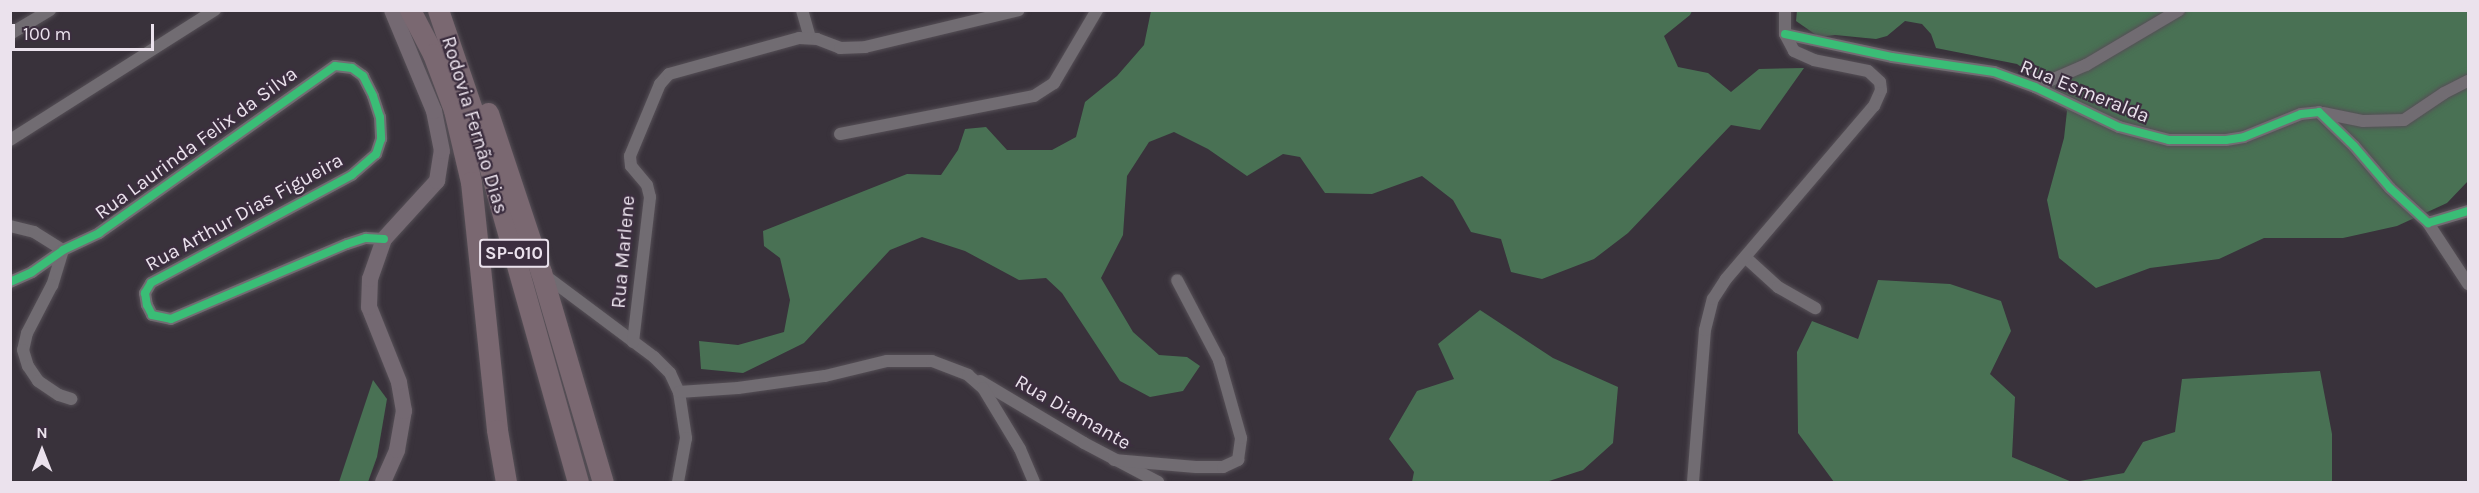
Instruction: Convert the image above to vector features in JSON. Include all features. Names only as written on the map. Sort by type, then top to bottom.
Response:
[{"type":"highway","points":[[399,10],[421,49],[433,54]]},
{"type":"highway","name":"Rodovia Fernão Dias","points":[[410,10],[433,54],[454,110],[471,182],[497,430],[506,483]]},
{"type":"highway","points":[[441,17],[457,40],[480,92],[541,272],[603,483]]},
{"type":"highway","name":"Rodovia Fernão Dias","points":[[441,17],[479,130],[578,483]]},
{"type":"street","points":[[10,34],[50,10]]},
{"type":"street","points":[[10,140],[215,10]]},
{"type":"street","points":[[383,483],[397,450],[404,411],[399,382],[369,307],[369,279],[384,238],[437,181],[442,151],[434,111],[392,10]]},
{"type":"street","points":[[802,10],[810,38]]},
{"type":"street","name":"Rua Marlene","points":[[633,342],[650,197],[647,185],[631,166],[630,156],[660,84],[675,71],[788,40],[810,38],[852,49],[1019,10]]},
{"type":"street","points":[[840,134],[1034,96],[1054,83],[1097,10]]},
{"type":"street","points":[[1693,483],[1708,314],[1726,279],[1874,106],[1881,90],[1880,82],[1868,71],[1802,56],[1788,43],[1785,34],[1785,10]]},
{"type":"street","points":[[2035,87],[2071,73],[2179,10]]},
{"type":"street","name":"Rua Esmeralda","points":[[1785,34],[1882,55],[1994,72],[2035,87],[2119,127],[2169,140],[2226,140],[2244,137],[2301,114],[2319,112],[2363,121],[2404,120],[2444,93],[2469,81]]},
{"type":"street","name":"Rua Laurinda Felix da Silva","points":[[10,282],[32,272],[63,250],[99,233],[335,66],[352,68],[363,76],[380,117]]},
{"type":"street","points":[[2319,112],[2354,146],[2390,188],[2428,223],[2469,284]]},
{"type":"street","name":"Rua Arthur Dias Figueira","points":[[380,117],[381,139],[376,154],[352,175],[152,283],[145,293],[147,306],[152,315],[171,319],[347,244],[366,238],[384,238]]},
{"type":"street","points":[[2428,223],[2469,211]]},
{"type":"street","points":[[10,226],[34,232],[63,250],[52,285],[27,333],[23,350],[28,366],[38,381],[71,399]]},
{"type":"street","points":[[1745,257],[1778,287],[1815,308]]},
{"type":"street","points":[[541,272],[670,373],[679,393],[686,438],[678,483]]},
{"type":"street","points":[[1114,460],[1196,467],[1223,467],[1238,460],[1241,438],[1220,360],[1178,280]]},
{"type":"street","name":"Rua Diamante","points":[[679,393],[749,387],[825,376],[887,361],[932,361],[968,375],[1158,483]]},
{"type":"street","points":[[968,375],[983,388],[996,407],[1036,482]]},
{"type":"green space","points":[[1797,10],[2468,11],[2468,181],[2447,203],[2397,226],[2343,238],[2264,238],[2219,259],[2150,268],[2096,288],[2059,258],[2047,200],[2064,138],[2067,111],[2055,90],[2017,64],[1936,48],[1931,34],[1922,24],[1905,21],[1887,36],[1876,39],[1835,35],[1819,37],[1796,21]]},
{"type":"green space","points":[[1151,11],[1692,11],[1664,36],[1678,67],[1708,73],[1731,92],[1759,69],[1804,68],[1760,130],[1731,125],[1628,233],[1594,259],[1542,279],[1511,272],[1501,239],[1471,232],[1453,200],[1422,176],[1372,194],[1325,193],[1300,157],[1283,154],[1247,176],[1208,149],[1174,132],[1149,142],[1127,176],[1123,235],[1101,278],[1133,332],[1159,355],[1187,357],[1200,366],[1183,391],[1150,397],[1120,381],[1062,293],[1046,278],[1019,280],[965,251],[922,237],[890,250],[804,343],[743,373],[701,369],[699,341],[738,345],[784,332],[790,300],[780,258],[764,246],[763,231],[907,174],[941,175],[958,150],[965,129],[986,127],[1007,150],[1052,150],[1076,137],[1085,102],[1117,76],[1144,45]]},
{"type":"green space","points":[[1878,280],[1950,284],[2001,301],[2011,331],[1990,374],[2015,397],[2012,457],[2072,482],[1834,482],[1798,433],[1797,352],[1812,321],[1858,339]]},
{"type":"green space","points":[[1480,310],[1553,358],[1618,387],[1613,443],[1583,470],[1546,482],[1412,482],[1414,472],[1389,439],[1417,391],[1454,379],[1438,344]]},
{"type":"green space","points":[[2320,371],[2332,434],[2332,482],[2074,482],[2124,473],[2143,442],[2175,432],[2182,379]]},
{"type":"green space","points":[[373,380],[387,399],[377,457],[368,482],[339,482]]},
{"type":"cycle path","points":[[1785,34],[1892,57],[1994,72],[2035,87],[2119,127],[2169,140],[2226,140],[2244,137],[2301,114],[2319,112],[2354,146],[2390,188],[2428,223],[2468,211]]},
{"type":"cycle path","points":[[10,282],[32,272],[63,250],[99,233],[335,66],[352,68],[363,76],[373,96],[380,117],[381,139],[376,154],[352,175],[151,283],[145,293],[147,305],[152,315],[171,319],[347,244],[366,238],[384,239]]}]
